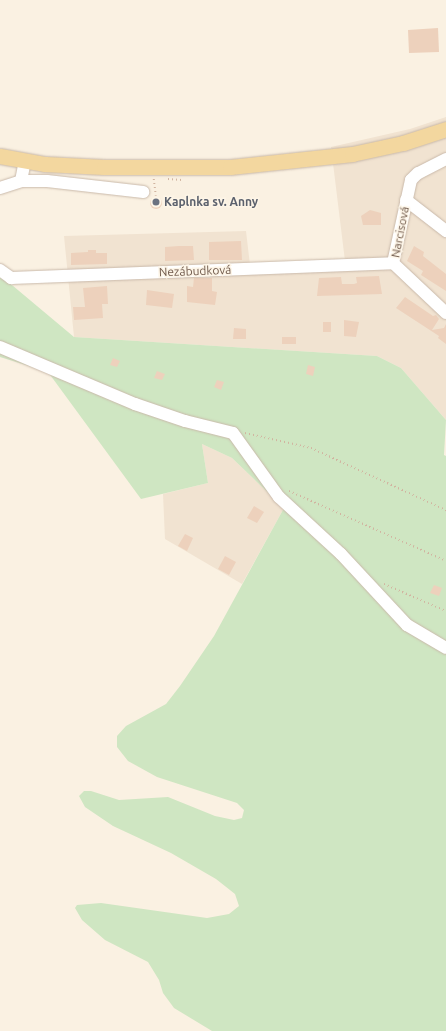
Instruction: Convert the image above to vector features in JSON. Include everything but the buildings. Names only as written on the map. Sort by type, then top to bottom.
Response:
[{"type":"main road","points":[[0,156],[45,164],[156,169],[270,164],[365,151],[404,143],[446,129]]},
{"type":"street","name":"Narcisová","points":[[446,159],[418,173],[411,180],[394,263],[446,313]]},
{"type":"street","points":[[21,181],[25,160]]},
{"type":"street","points":[[39,180],[45,164]]},
{"type":"street","points":[[0,188],[21,181],[39,180],[143,192]]},
{"type":"street","points":[[406,200],[446,231]]},
{"type":"street","name":"Nezábudková","points":[[0,270],[11,278],[394,263]]},
{"type":"street","points":[[0,347],[135,404],[185,421],[233,433],[279,497],[342,554],[408,625],[446,648]]},
{"type":"path","points":[[154,179],[156,196]]},
{"type":"path","points":[[233,433],[257,434],[311,448],[446,510]]},
{"type":"path","points":[[285,490],[446,561]]},
{"type":"path","points":[[380,582],[446,611]]},
{"type":"shaded area","points":[[446,117],[446,420],[401,368],[377,356],[74,337],[64,236],[246,231],[250,265],[345,261],[331,147],[410,129]]},
{"type":"shaded area","points":[[202,444],[232,458],[284,508],[242,584],[165,539],[163,494],[208,483]]},
{"type":"green space","points":[[0,275],[74,337],[377,356],[401,368],[446,420],[444,455],[446,456],[446,1031],[212,1031],[174,1008],[163,993],[159,980],[148,962],[105,940],[82,920],[75,908],[77,905],[101,903],[207,918],[229,914],[239,906],[235,894],[216,879],[171,853],[113,826],[85,807],[79,796],[84,791],[91,791],[119,800],[168,797],[215,816],[234,820],[242,818],[244,810],[237,803],[157,777],[128,761],[117,747],[117,736],[126,726],[166,704],[180,686],[214,636],[284,508],[232,458],[202,444],[208,483],[141,499],[48,372],[0,357]]},
{"type":"place","name":"Kaplnka sv. Anny","points":[[156,202]]}]
